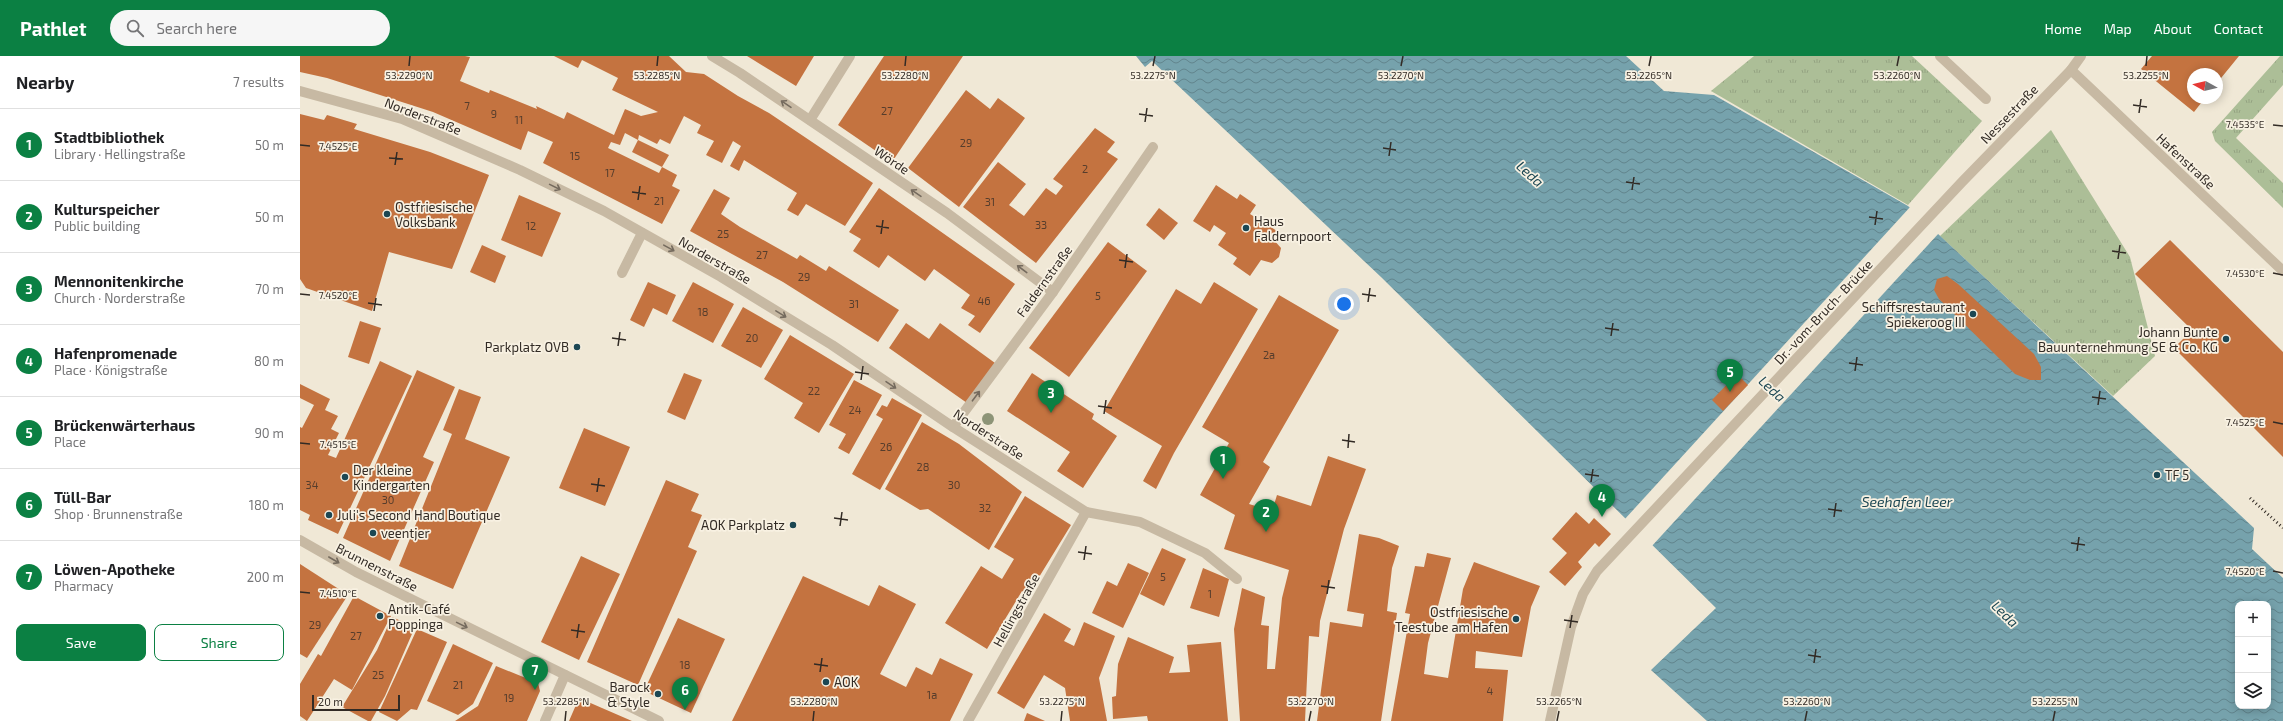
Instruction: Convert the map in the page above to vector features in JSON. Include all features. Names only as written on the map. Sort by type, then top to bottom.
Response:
[{"type":"street","name":"Wörde","points":[[712,56],[810,120],[947,213],[1053,292]]},
{"type":"street","points":[[810,120],[850,56]]},
{"type":"street","points":[[1940,56],[1986,98]]},
{"type":"street","name":"Nessestraße","points":[[1955,190],[2071,70],[2081,56]]},
{"type":"street","name":"Hafenstraße","points":[[2071,70],[2283,271]]},
{"type":"street","name":"Norderstraße","points":[[300,91],[402,119],[520,170],[604,211],[721,277],[832,345],[953,427],[1086,512]]},
{"type":"street","name":"Faldernstraße","points":[[953,427],[1053,292],[1153,147]]},
{"type":"street","name":"Dr.-vom-Bruch- Brücke","points":[[1550,721],[1571,627],[1582,594],[1597,571],[1628,540],[1955,190]]},
{"type":"street","points":[[622,273],[642,233]]},
{"type":"street","points":[[1086,512],[1140,522],[1205,553],[1237,579]]},
{"type":"street","name":"Hellingstraße","points":[[969,720],[1086,512]]},
{"type":"street","name":"Brunnenstraße","points":[[300,540],[356,572],[659,721]]},
{"type":"street","points":[[545,721],[565,675]]},
{"type":"green space","points":[[1754,56],[1912,56],[1982,121],[1908,205],[1711,91]]},
{"type":"green space","points":[[2280,56],[2283,56],[2283,85],[2236,138],[2283,183],[2283,208],[2215,141],[2212,132]]},
{"type":"green space","points":[[2051,130],[2130,257],[2155,356],[2113,396],[1940,236]]},
{"type":"water","name":"Seehafen Leer","points":[[1136,56],[1626,56],[1664,91],[1714,95],[1908,206],[2254,528],[2252,549],[2283,578],[2283,721],[1707,721],[1651,670],[1716,608],[1381,277],[1152,61],[1145,67]]},
{"type":"pier","points":[[1911,206],[1939,233],[1651,547],[1624,520]]},
{"type":"building","points":[[300,56],[470,57],[460,81],[489,93],[490,90],[537,109],[536,106],[564,119],[567,112],[614,135],[625,109],[641,116],[658,112],[612,90],[618,78],[582,60],[578,68],[554,56],[669,56],[686,72],[704,74],[738,96],[769,113],[873,183],[845,226],[806,204],[798,216],[787,210],[797,193],[744,160],[739,171],[730,166],[741,146],[733,141],[722,163],[706,155],[714,141],[697,133],[701,125],[684,116],[670,144],[660,139],[657,144],[639,135],[638,140],[625,133],[620,145],[611,142],[608,148],[659,173],[662,167],[677,175],[672,186],[680,190],[662,224],[543,163],[553,142],[528,131],[521,150],[433,112],[327,78],[300,72]]},
{"type":"building","points":[[747,56],[814,56],[796,86]]},
{"type":"building","points":[[884,56],[963,56],[892,162],[838,125]]},
{"type":"building","points":[[2152,56],[2239,56],[2223,76],[2223,68],[2187,68],[2187,104],[2200,104],[2194,112],[2141,69]]},
{"type":"building","points":[[966,90],[990,109],[998,98],[1025,118],[959,207],[908,168]]},
{"type":"building","name":"Ostfriesische Volksbank","points":[[300,114],[324,120],[327,115],[357,124],[354,129],[430,152],[489,175],[452,269],[389,252],[372,311],[306,288],[300,279]]},
{"type":"building","points":[[1095,128],[1115,142],[1107,152],[1118,159],[1036,263],[963,207],[998,162],[1026,184],[1009,205],[1024,216],[1046,188],[1056,195],[1063,186],[1053,179]]},
{"type":"building","points":[[638,140],[669,155],[662,167],[632,152]]},
{"type":"building","name":"Haus Faldernpoort","points":[[1216,185],[1237,199],[1240,194],[1256,205],[1250,214],[1277,231],[1273,239],[1281,248],[1279,257],[1272,263],[1261,260],[1250,276],[1233,264],[1237,258],[1218,245],[1226,233],[1214,225],[1210,232],[1193,221]]},
{"type":"building","points":[[879,188],[1015,284],[980,333],[968,325],[975,316],[961,308],[970,295],[934,269],[925,281],[888,255],[879,268],[853,251],[861,239],[849,232]]},
{"type":"building","points":[[714,189],[730,198],[721,214],[740,227],[797,259],[800,255],[826,271],[829,266],[899,310],[878,342],[783,282],[690,231]]},
{"type":"building","points":[[519,195],[561,213],[542,257],[501,240]]},
{"type":"building","points":[[1159,208],[1178,223],[1164,240],[1146,225]]},
{"type":"building","name":"Johann Bunte Bauunternehmung SE & Co. KG","points":[[2170,240],[2283,352],[2283,457],[2174,348],[2192,330],[2135,274]]},
{"type":"building","points":[[1108,242],[1147,271],[1069,377],[1029,348]]},
{"type":"building","points":[[482,245],[506,256],[495,283],[470,272]]},
{"type":"building","name":"Schiffsrestaurant Spiekeroog III","points":[[1947,276],[1958,284],[2034,354],[2041,367],[2041,380],[2030,380],[2015,374],[1939,299],[1934,290],[1937,279]]},
{"type":"building","points":[[648,282],[676,295],[667,315],[653,308],[644,327],[630,320]]},
{"type":"building","points":[[693,282],[734,304],[713,343],[672,321]]},
{"type":"building","points":[[1214,282],[1258,309],[1174,453],[1156,489],[1143,481],[1162,446],[1104,411],[1176,289],[1201,304]]},
{"type":"building","points":[[1279,295],[1339,330],[1263,462],[1270,467],[1249,504],[1272,511],[1277,495],[1311,506],[1328,456],[1366,469],[1344,529],[1320,621],[1319,637],[1309,636],[1305,721],[1240,721],[1234,629],[1242,588],[1265,597],[1261,625],[1269,626],[1267,669],[1275,669],[1282,598],[1289,570],[1224,549],[1235,515],[1200,495],[1229,443],[1202,427]]},
{"type":"building","points":[[743,307],[783,330],[761,368],[721,346]]},
{"type":"building","points":[[360,321],[381,328],[369,364],[348,357]]},
{"type":"building","points":[[906,323],[929,339],[940,323],[995,363],[967,403],[889,348]]},
{"type":"building","points":[[790,335],[854,374],[819,433],[794,418],[803,403],[764,379]]},
{"type":"building","points":[[380,361],[412,376],[338,534],[308,520],[310,515],[300,510],[300,427],[302,428],[314,405],[300,398],[300,384],[330,399],[325,410],[338,416],[331,429],[339,433],[328,455],[336,458]]},
{"type":"building","points":[[417,370],[455,387],[423,457],[434,462],[390,561],[343,538]]},
{"type":"building","points":[[684,373],[702,380],[685,420],[667,412]]},
{"type":"building","points":[[1032,373],[1094,414],[1092,419],[1117,436],[1083,488],[1057,471],[1070,452],[1007,411]]},
{"type":"building","points":[[1737,374],[1748,385],[1723,411],[1712,400]]},
{"type":"building","points":[[854,380],[882,395],[849,454],[838,448],[846,434],[829,425]]},
{"type":"building","points":[[459,389],[481,397],[465,439],[510,457],[453,589],[399,566],[452,434],[443,430]]},
{"type":"building","points":[[892,398],[922,415],[880,490],[852,474],[883,419],[876,415],[882,405],[887,407]]},
{"type":"building","points":[[922,422],[959,444],[1022,492],[989,550],[928,509],[920,510],[885,489]]},
{"type":"building","points":[[584,428],[630,447],[605,506],[559,488]]},
{"type":"building","points":[[666,480],[699,494],[691,511],[702,515],[688,547],[697,551],[638,685],[587,662]]},
{"type":"building","points":[[1025,496],[1071,525],[1028,595],[1022,591],[987,649],[945,623],[981,566],[1002,579],[1014,559],[994,547]]},
{"type":"building","points":[[1576,512],[1589,524],[1594,518],[1611,534],[1599,547],[1595,543],[1578,562],[1582,567],[1565,586],[1549,572],[1567,553],[1552,539]]},
{"type":"building","points":[[1359,534],[1379,538],[1399,546],[1392,568],[1387,611],[1397,613],[1381,721],[1317,721],[1330,622],[1362,627],[1364,614],[1347,611]]},
{"type":"building","points":[[1162,548],[1186,559],[1164,606],[1140,594]]},
{"type":"building","points":[[1427,553],[1451,558],[1428,643],[1424,674],[1448,678],[1463,589],[1474,562],[1540,586],[1531,607],[1522,657],[1476,651],[1475,668],[1508,670],[1503,721],[1391,721],[1410,614],[1405,613],[1415,566],[1424,567]]},
{"type":"building","points":[[581,556],[620,574],[579,660],[541,642]]},
{"type":"building","points":[[1128,563],[1149,573],[1123,628],[1092,613],[1107,581],[1117,586]]},
{"type":"building","points":[[300,564],[348,595],[307,658],[300,654]]},
{"type":"building","points":[[1203,568],[1229,579],[1219,617],[1190,608]]},
{"type":"building","points":[[803,576],[869,606],[879,585],[916,604],[880,674],[906,687],[916,667],[932,675],[940,658],[973,674],[950,721],[732,721]]},
{"type":"building","points":[[354,596],[391,616],[352,690],[334,679],[307,721],[300,716],[300,684],[318,654],[321,656]]},
{"type":"building","points":[[1044,613],[1071,629],[1064,641],[1074,646],[1084,622],[1115,636],[1099,678],[1107,721],[1070,721],[1065,688],[1044,675],[1024,709],[997,693]]},
{"type":"building","points":[[392,617],[415,627],[385,696],[371,721],[368,721],[342,707],[377,650]]},
{"type":"building","points":[[678,618],[725,639],[691,713],[644,691]]},
{"type":"building","points":[[417,629],[447,642],[417,710],[411,709],[397,721],[379,712]]},
{"type":"building","points":[[1128,637],[1174,657],[1169,673],[1190,672],[1187,645],[1221,642],[1228,721],[1148,721],[1147,716],[1113,719],[1112,697],[1116,696],[1118,664]]},
{"type":"building","points":[[453,644],[493,663],[473,704],[458,715],[427,701]]},
{"type":"building","points":[[496,666],[538,683],[540,691],[527,721],[455,721],[478,706]]},
{"type":"building","points":[[579,698],[602,708],[632,721],[569,721]]},
{"type":"building","points":[[1027,713],[1045,721],[1024,721]]},
{"type":"railway","points":[[2250,498],[2283,528]]},
{"type":"place","name":"Ostfriesische Volksbank","points":[[387,214]]},
{"type":"place","name":"Haus Faldernpoort","points":[[1246,228]]},
{"type":"place","name":"Schiffsrestaurant Spiekeroog III","points":[[1973,314]]},
{"type":"place","name":"Johann Bunte Bauunternehmung SE & Co. KG","points":[[2226,339]]},
{"type":"place","name":"Parkplatz OVB","points":[[577,347]]},
{"type":"place","name":"Brückenwärterhaus","points":[[1730,392]]},
{"type":"place","name":"Mennonitenkirche","points":[[1051,413]]},
{"type":"place","name":"TF 5","points":[[2157,475]]},
{"type":"place","name":"Der kleine Kindergarten","points":[[345,477]]},
{"type":"place","name":"Stadtbibliothek","points":[[1223,479]]},
{"type":"place","name":"Juli's Second Hand Boutique","points":[[329,515]]},
{"type":"place","name":"Hafenpromenade","points":[[1602,517]]},
{"type":"place","name":"AOK Parkplatz","points":[[793,525]]},
{"type":"place","name":"Kulturspeicher","points":[[1266,532]]},
{"type":"place","name":"veentjer","points":[[373,533]]},
{"type":"place","name":"Antik-Café Poppinga","points":[[380,616]]},
{"type":"place","name":"Ostfriesische Teestube am Hafen","points":[[1516,619]]},
{"type":"place","name":"AOK","points":[[826,682]]},
{"type":"place","name":"Löwen-Apotheke","points":[[535,690]]},
{"type":"place","name":"Barock & Style","points":[[658,694]]},
{"type":"place","name":"Tüll-Bar","points":[[685,710]]},
{"type":"water label","name":"Leda","points":[[1530,174]]},
{"type":"water label","name":"Leda","points":[[1772,389]]},
{"type":"water label","name":"Leda","points":[[2005,614]]}]
